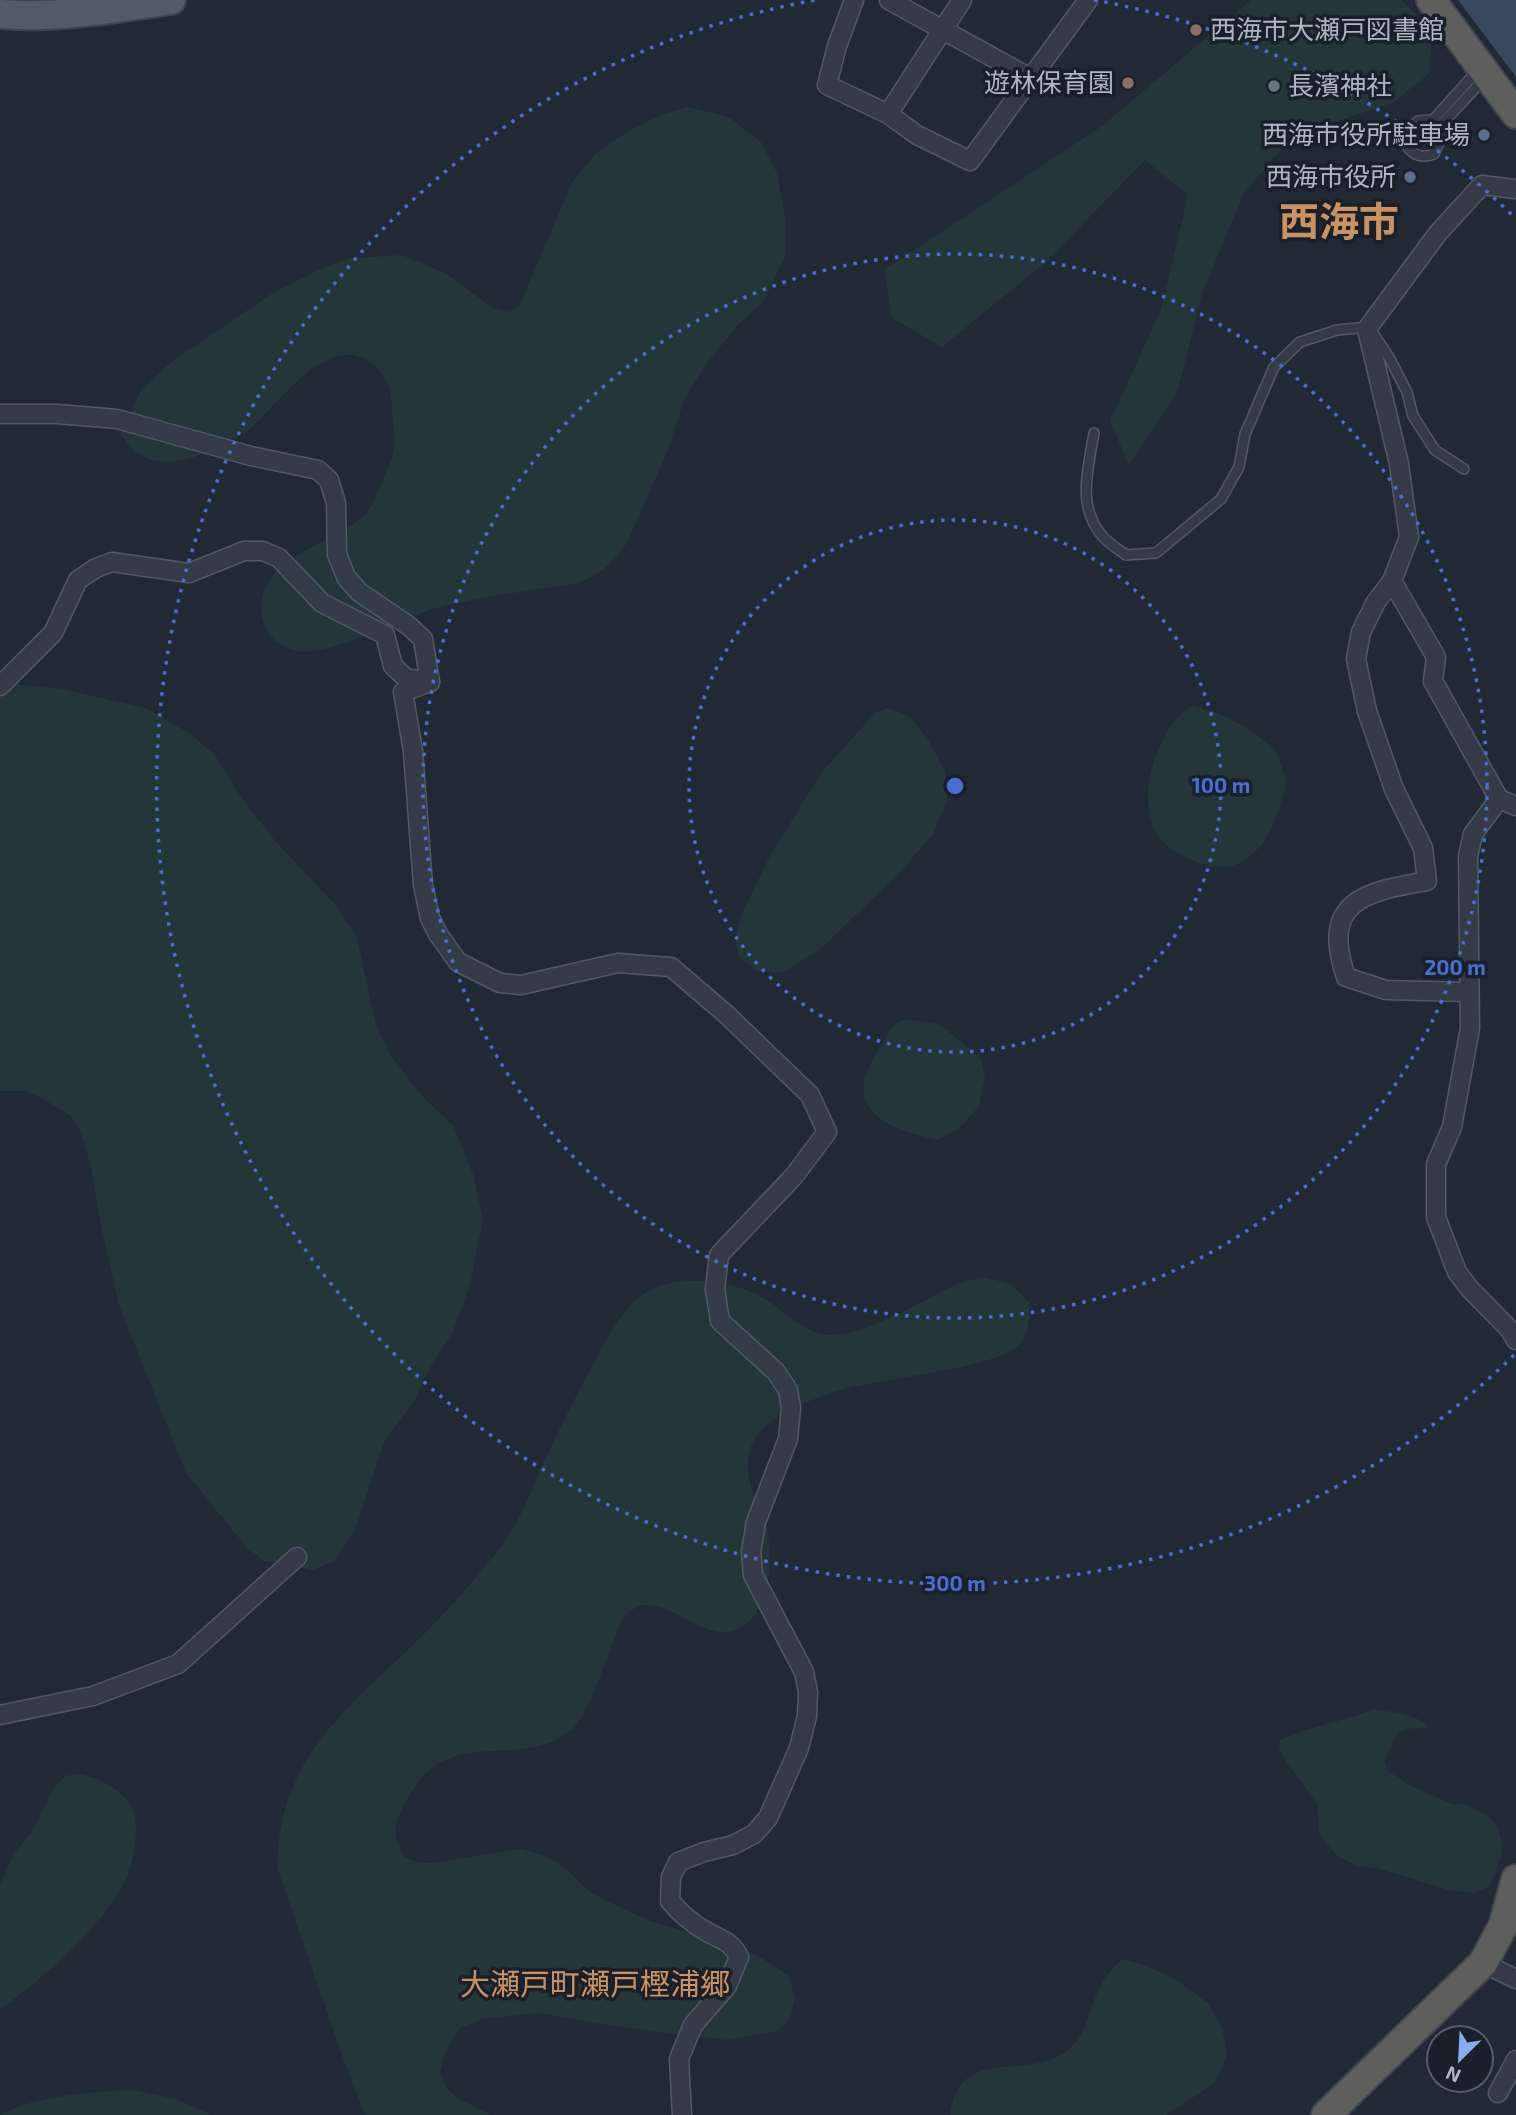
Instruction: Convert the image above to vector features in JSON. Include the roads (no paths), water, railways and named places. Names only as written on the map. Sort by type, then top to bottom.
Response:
[{"type":"highway","points":[[1430,0],[1516,114]]},
{"type":"highway","points":[[1326,2115],[1483,1963],[1503,1926],[1516,1879]]},
{"type":"main road","points":[[0,14],[89,10],[171,0]]},
{"type":"street","points":[[854,0],[837,46],[827,85],[888,114],[917,135],[970,161],[1088,0]]},
{"type":"street","points":[[888,0],[1030,78]]},
{"type":"street","points":[[888,114],[962,0]]},
{"type":"street","points":[[1468,992],[1386,990],[1346,977],[1340,960],[1339,922],[1347,908],[1380,889],[1427,881],[1423,848],[1394,789],[1367,710],[1356,659],[1361,632],[1376,602],[1392,580],[1409,537],[1399,464],[1367,329],[1438,233],[1482,185],[1516,189]]},
{"type":"street","points":[[0,414],[58,414],[117,419],[251,456],[318,470],[329,480],[336,503],[337,554],[346,577],[359,592],[409,626],[423,639],[430,682]]},
{"type":"street","points":[[0,686],[52,633],[78,580],[96,568],[112,562],[189,573],[244,551],[263,551],[279,558],[322,603],[385,635],[393,666],[406,678],[430,682]]},
{"type":"street","points":[[1392,580],[1436,657],[1433,681],[1508,803],[1473,834],[1468,856],[1470,1028],[1452,1127],[1436,1164],[1436,1217],[1457,1272],[1516,1340]]},
{"type":"street","points":[[430,682],[403,692],[413,751],[423,885],[430,918],[458,962],[500,983],[521,985],[618,963],[671,968],[727,1015],[810,1095],[827,1132],[794,1176],[719,1255],[715,1289],[720,1321],[776,1372],[788,1390],[791,1408],[788,1439],[756,1522],[751,1552],[753,1575],[804,1672],[808,1692],[807,1716],[799,1748],[768,1818],[754,1834],[733,1845],[678,1862],[671,1877],[670,1900],[681,1914],[704,1930],[734,1945],[739,1957],[727,1986],[693,2025],[679,2059],[682,2115]]},
{"type":"street","points":[[0,1715],[93,1696],[178,1664],[297,1556]]},
{"type":"street","points":[[1483,1963],[1516,1979]]},
{"type":"street","points":[[1498,2093],[1516,2060]]},
{"type":"lane","points":[[1484,71],[1440,126],[1440,141],[1434,154],[1426,157],[1413,154],[1405,144],[1406,131],[1418,121],[1433,120],[1484,71]]},
{"type":"lane","points":[[1094,433],[1086,482],[1087,513],[1104,538],[1126,555],[1156,553],[1221,499],[1239,467],[1245,434],[1274,367],[1300,342],[1337,330],[1369,327],[1390,359],[1407,392],[1413,416],[1435,450],[1464,469]]},
{"type":"water","points":[[1458,0],[1516,0],[1516,77]]},
{"type":"place","name":"西海市大瀬戸図書館","points":[[1196,30]]},
{"type":"place","name":"遊林保育園","points":[[1128,83]]},
{"type":"place","name":"長濱神社","points":[[1274,86]]},
{"type":"place","name":"西海市役所駐車場","points":[[1484,135]]},
{"type":"place","name":"西海市役所","points":[[1410,177]]},
{"type":"district","name":"西海市","points":[[1339,222]]},
{"type":"district","name":"大瀬戸町瀬戸樫浦郷","points":[[595,1985]]}]
